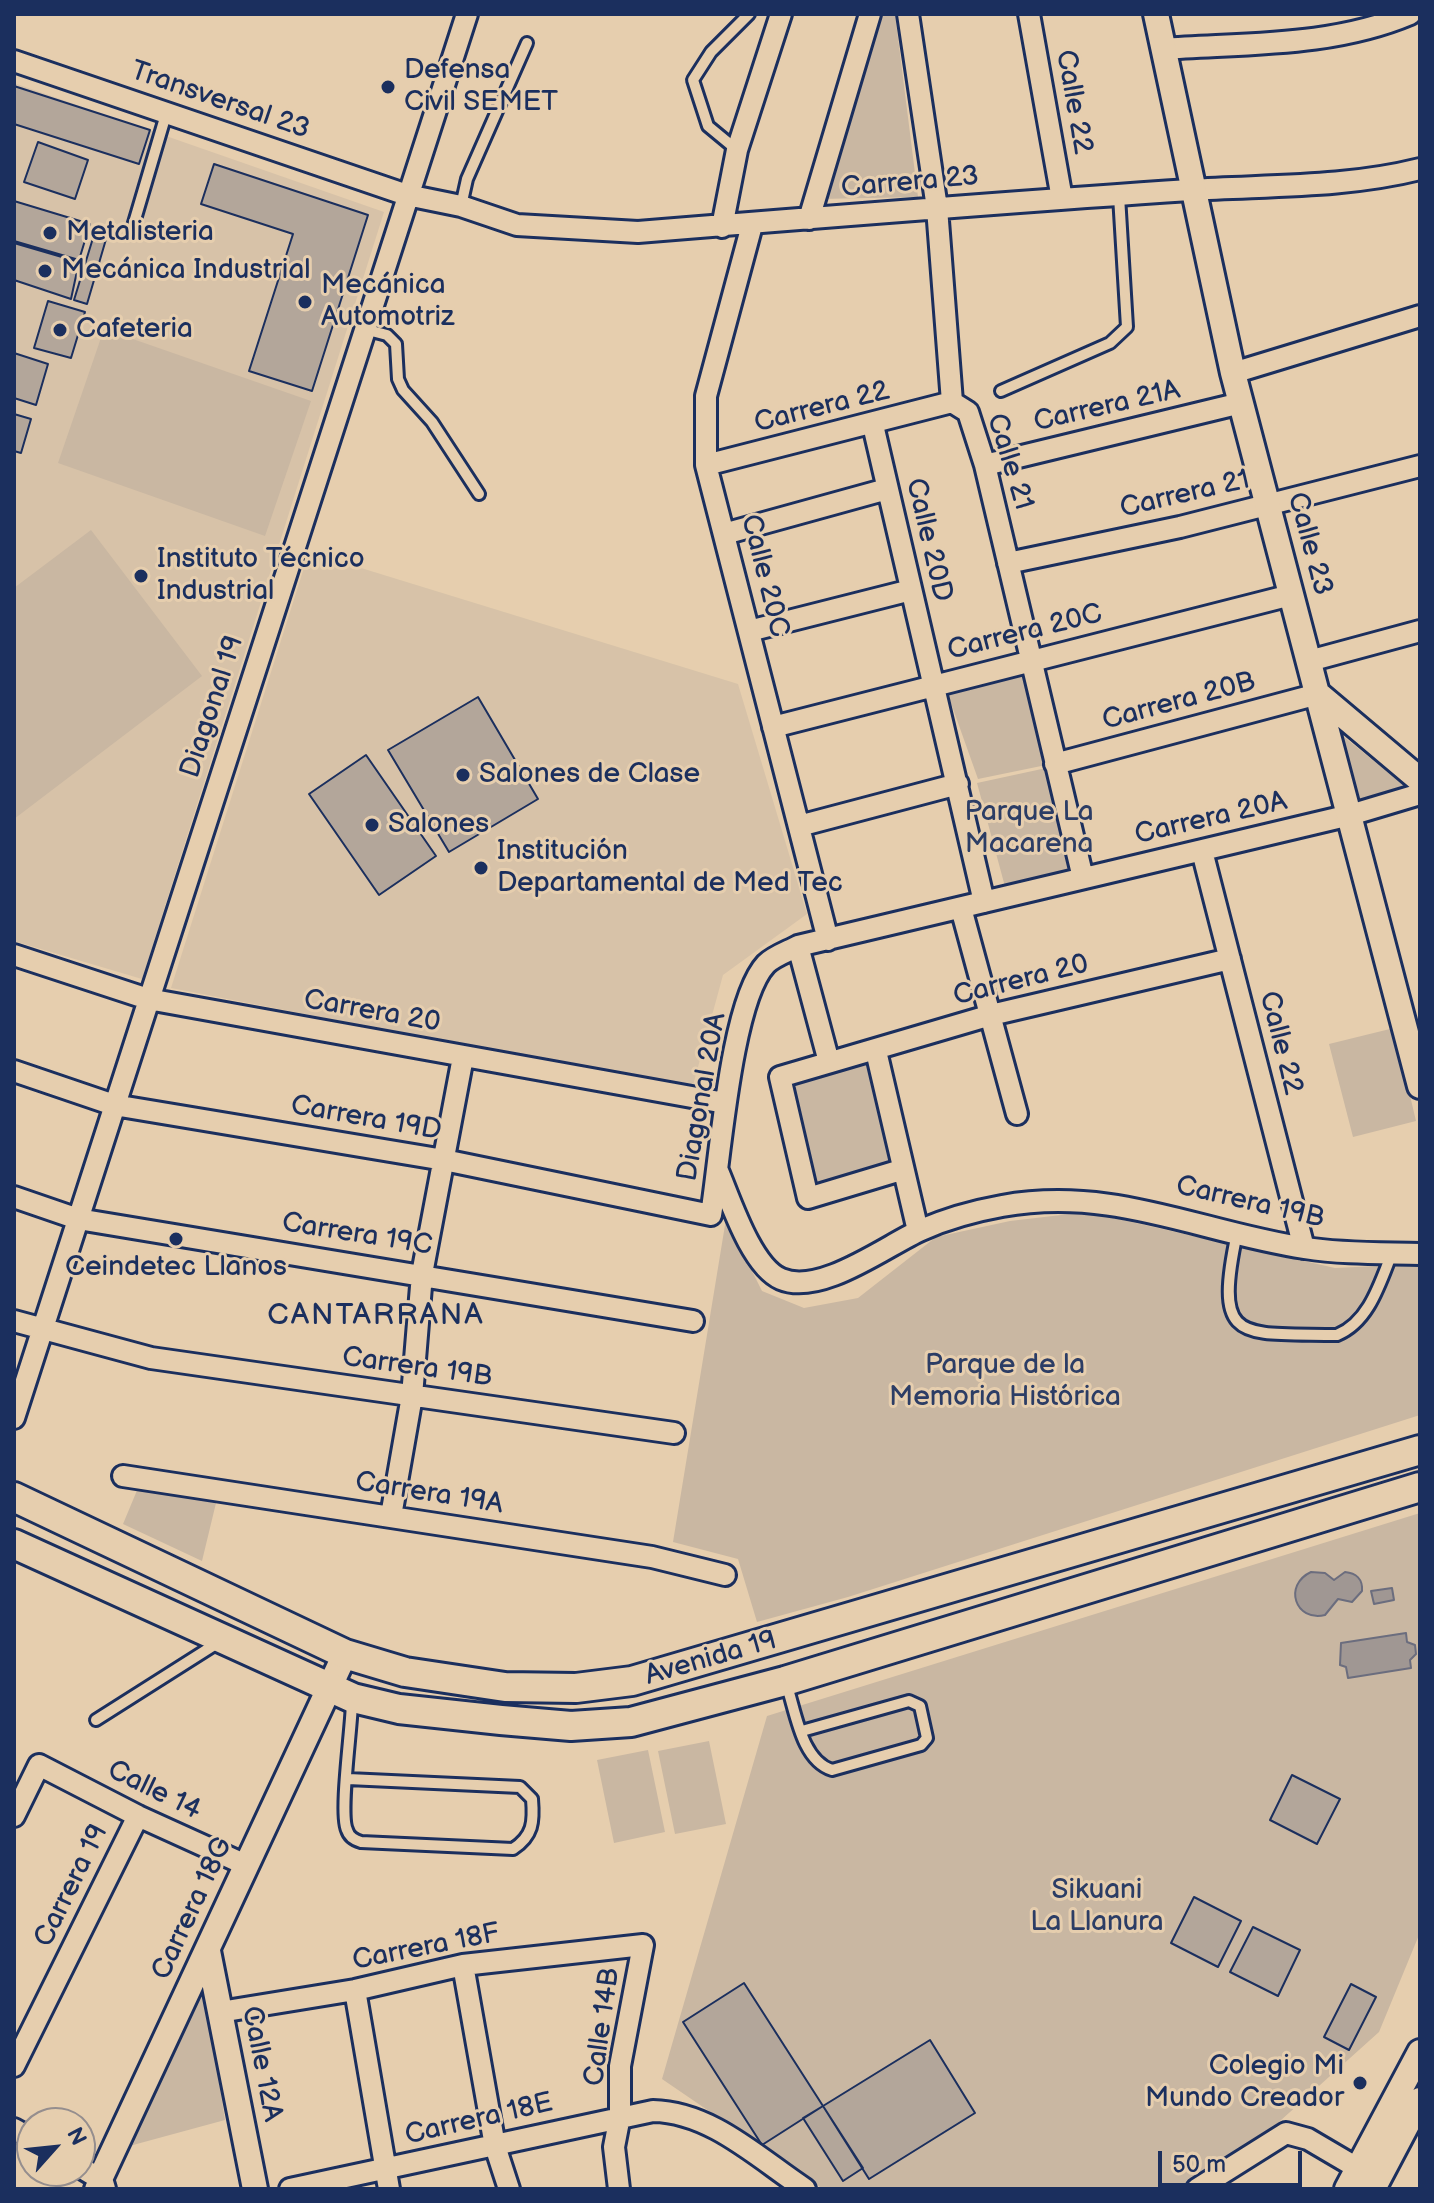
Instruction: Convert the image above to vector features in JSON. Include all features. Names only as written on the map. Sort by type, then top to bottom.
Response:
[{"type":"main road","name":"Avenida 19","points":[[14,1497],[345,1654],[405,1672],[505,1687],[576,1688],[632,1681],[1420,1450]]},
{"type":"main road","name":"Avenida 19","points":[[14,1544],[341,1694],[399,1709],[571,1726],[631,1722],[785,1681],[1420,1487]]},
{"type":"street","name":"Diagonal 19","points":[[14,1418],[467,14]]},
{"type":"street","points":[[722,227],[737,150],[781,14]]},
{"type":"street","points":[[809,219],[870,14]]},
{"type":"street","name":"Calle 21","points":[[908,14],[937,208],[952,402],[968,412],[985,465],[1083,878]]},
{"type":"street","name":"Calle 22","points":[[1029,14],[1062,199]]},
{"type":"street","name":"Calle 23","points":[[1156,14],[1233,373],[1420,1086]]},
{"type":"street","points":[[1163,49],[1340,36],[1408,14]]},
{"type":"street","name":"Transversal 23","points":[[14,61],[407,195]]},
{"type":"street","name":"Carrera 23","points":[[407,195],[461,206],[517,225],[638,232],[1192,190],[1339,184],[1420,169]]},
{"type":"street","name":"Calle 20C","points":[[752,225],[710,374],[704,417],[706,465],[828,940]]},
{"type":"street","points":[[1233,373],[1420,316]]},
{"type":"street","name":"Carrera 22","points":[[706,465],[873,425],[952,402]]},
{"type":"street","name":"Carrera 21A","points":[[985,465],[1241,403]]},
{"type":"street","name":"Calle 20D","points":[[873,425],[984,902]]},
{"type":"street","name":"Carrera 21","points":[[1008,563],[1267,505],[1420,466]]},
{"type":"street","points":[[724,534],[887,489]]},
{"type":"street","points":[[749,631],[911,590]]},
{"type":"street","name":"Carrera 20C","points":[[773,727],[1291,595]]},
{"type":"street","points":[[1309,661],[1420,631]]},
{"type":"street","points":[[1318,694],[1420,780]]},
{"type":"street","name":"Carrera 20B","points":[[1055,764],[1318,694]]},
{"type":"street","points":[[799,826],[958,784]]},
{"type":"street","name":"Carrera 20A","points":[[828,940],[1350,815],[1420,794]]},
{"type":"street","name":"Calle 22","points":[[1202,851],[1304,1248]]},
{"type":"street","points":[[961,908],[1017,1114]]},
{"type":"street","name":"Diagonal 20A","points":[[711,1215],[725,1103],[742,1022],[752,993],[766,964],[798,946],[828,940]]},
{"type":"street","points":[[798,946],[829,1062]]},
{"type":"street","name":"Carrera 20","points":[[14,955],[148,999],[725,1103]]},
{"type":"street","name":"Carrera 20","points":[[901,1170],[808,1198],[780,1077],[991,1015],[1230,959]]},
{"type":"street","points":[[718,1171],[745,1235],[771,1272],[780,1279],[808,1279],[852,1269],[918,1231],[901,1170],[876,1051]]},
{"type":"street","points":[[391,1516],[412,1396],[422,1274],[463,1057]]},
{"type":"street","name":"Carrera 19D","points":[[14,1071],[114,1105],[444,1160],[711,1215]]},
{"type":"street","name":"Carrera 19C","points":[[14,1197],[78,1219],[693,1321]]},
{"type":"street","name":"Carrera 19B","points":[[918,1231],[1001,1206],[1059,1200],[1117,1203],[1304,1248],[1420,1254]]},
{"type":"street","name":"Carrera 19B","points":[[14,1321],[41,1331],[151,1358],[674,1433]]},
{"type":"street","name":"Carrera 19A","points":[[123,1476],[652,1557],[725,1575]]},
{"type":"street","name":"Carrera 18G","points":[[96,2179],[208,1951],[246,1865],[341,1694],[345,1654]]},
{"type":"street","name":"Calle 14","points":[[14,1816],[39,1765],[138,1816],[246,1865]]},
{"type":"street","name":"Carrera 19","points":[[14,2066],[138,1816]]},
{"type":"street","name":"Carrera 18F","points":[[220,2012],[355,1990],[463,1965],[643,1945]]},
{"type":"street","name":"Calle 14B","points":[[619,2189],[614,2147],[620,2116],[620,2066],[643,1945]]},
{"type":"street","name":"Calle 12A","points":[[208,1951],[255,2189]]},
{"type":"street","points":[[463,1965],[495,2146],[509,2189]]},
{"type":"street","points":[[355,1990],[386,2180]]},
{"type":"street","points":[[1360,2182],[1420,2052]]},
{"type":"street","points":[[1360,2182],[1420,2100]]},
{"type":"street","name":"Carrera 18E","points":[[290,2189],[386,2180],[495,2146],[653,2111],[681,2114],[720,2131],[805,2189]]},
{"type":"street","points":[[1197,2189],[1286,2133],[1308,2139],[1360,2182]]},
{"type":"lane","points":[[737,150],[708,126],[693,80],[711,52],[749,14]]},
{"type":"lane","points":[[461,206],[467,179],[527,43]]},
{"type":"lane","points":[[131,233],[167,111]]},
{"type":"lane","points":[[1001,391],[1110,343],[1127,327],[1119,196]]},
{"type":"lane","points":[[364,329],[387,335],[396,344],[398,379],[403,390],[432,422],[479,494]]},
{"type":"lane","points":[[1237,1231],[1227,1300],[1234,1317],[1246,1330],[1256,1332],[1337,1335],[1348,1331],[1357,1323],[1377,1289],[1392,1253]]},
{"type":"lane","points":[[96,1720],[221,1640]]},
{"type":"lane","points":[[785,1681],[802,1731],[818,1765],[832,1770],[921,1745],[927,1738],[920,1706],[909,1701],[896,1702],[802,1731]]},
{"type":"lane","points":[[341,1694],[348,1779],[345,1826],[353,1839],[361,1842],[513,1849],[526,1841],[534,1823],[532,1799],[520,1787],[348,1779]]},
{"type":"shaded area","name":"Instituto Técnico Industrial","points":[[14,83],[384,212],[142,979],[14,941]]},
{"type":"shaded area","points":[[309,552],[738,684],[807,914],[723,975],[692,1089],[171,988]]},
{"type":"shaded area","points":[[1311,1572],[1325,1573],[1334,1580],[1345,1572],[1352,1574],[1360,1580],[1362,1591],[1352,1602],[1338,1599],[1325,1615],[1306,1613],[1296,1601],[1295,1593],[1302,1578]]},
{"type":"shaded area","points":[[1392,1588],[1394,1600],[1374,1604],[1371,1591]]},
{"type":"shaded area","points":[[1406,1633],[1407,1642],[1415,1645],[1416,1654],[1410,1660],[1411,1668],[1348,1678],[1346,1667],[1340,1665],[1341,1643]]},
{"type":"green space","points":[[876,14],[895,14],[918,197],[819,199]]},
{"type":"green space","points":[[104,329],[311,401],[265,536],[58,463]]},
{"type":"green space","points":[[91,530],[202,676],[14,819],[14,588]]},
{"type":"green space","points":[[1025,668],[1051,764],[978,779],[946,689]]},
{"type":"green space","points":[[1333,728],[1406,787],[1348,806]]},
{"type":"green space","name":"Parque La Macarena","points":[[1051,767],[1079,876],[1007,894],[977,783]]},
{"type":"green space","points":[[1394,1028],[1416,1121],[1353,1137],[1329,1044]]},
{"type":"green space","points":[[875,1057],[895,1162],[809,1192],[785,1080]]},
{"type":"green space","name":"Parque de la Memoria Histórica","points":[[1087,1212],[1335,1268],[1420,1264],[1420,1415],[848,1597],[757,1622],[738,1559],[673,1542],[726,1219],[762,1291],[804,1308],[858,1298],[936,1237],[1010,1221]]},
{"type":"green space","points":[[138,1488],[216,1503],[202,1561],[123,1524]]},
{"type":"green space","name":"Sikuani La Llanura","points":[[1420,1513],[1419,1935],[1379,2032],[1270,2130],[1177,2189],[823,2189],[662,2079],[767,1716]]},
{"type":"green space","points":[[709,1741],[726,1824],[675,1834],[658,1751]]},
{"type":"green space","points":[[648,1750],[665,1832],[614,1843],[597,1760]]},
{"type":"green space","points":[[202,1976],[225,2120],[122,2148]]},
{"type":"building","points":[[14,86],[150,130],[139,164],[14,124]]},
{"type":"building","points":[[38,142],[88,160],[75,199],[24,182]]},
{"type":"building","name":"Mecánica Automotriz","points":[[214,164],[368,215],[312,391],[249,371],[293,234],[201,204]]},
{"type":"building","name":"Metalisteria","points":[[14,201],[90,224],[79,260],[14,241]]},
{"type":"building","points":[[97,225],[109,229],[87,304],[74,300]]},
{"type":"building","name":"Mecánica Industrial","points":[[14,243],[79,262],[71,299],[14,280]]},
{"type":"building","name":"Cafeteria","points":[[48,301],[85,312],[71,358],[34,348]]},
{"type":"building","points":[[14,353],[48,364],[36,405],[14,398]]},
{"type":"building","points":[[14,414],[31,419],[21,453],[14,451]]},
{"type":"building","name":"Salones de Clase","points":[[478,697],[538,799],[449,852],[388,750]]},
{"type":"building","name":"Salones","points":[[366,755],[436,856],[379,895],[309,794]]},
{"type":"building","points":[[1292,1775],[1340,1799],[1317,1844],[1270,1820]]},
{"type":"building","points":[[1194,1897],[1241,1921],[1218,1967],[1171,1943]]},
{"type":"building","points":[[1253,1927],[1300,1950],[1278,1996],[1230,1972]]},
{"type":"building","points":[[744,1983],[823,2106],[762,2145],[683,2022]]},
{"type":"building","points":[[1351,1984],[1376,1997],[1349,2050],[1324,2037]]},
{"type":"building","points":[[930,2040],[975,2113],[869,2179],[823,2106]]},
{"type":"building","points":[[823,2106],[863,2168],[843,2181],[803,2118]]},
{"type":"place","name":"Defensa Civil SEMET","points":[[388,87]]},
{"type":"place","name":"Metalisteria","points":[[50,233]]},
{"type":"place","name":"Mecánica Industrial","points":[[45,271]]},
{"type":"place","name":"Mecánica Automotriz","points":[[305,302]]},
{"type":"place","name":"Cafeteria","points":[[60,330]]},
{"type":"place","name":"Instituto Técnico Industrial","points":[[141,576]]},
{"type":"place","name":"Salones de Clase","points":[[463,775]]},
{"type":"place","name":"Salones","points":[[372,825]]},
{"type":"place","name":"Institución Departamental de Med Tec","points":[[481,868]]},
{"type":"place","name":"Ceindetec Llanos","points":[[176,1239]]},
{"type":"place","name":"Colegio Mi Mundo Creador","points":[[1360,2083]]},
{"type":"district","name":"CANTARRANA","points":[[376,1316]]}]
